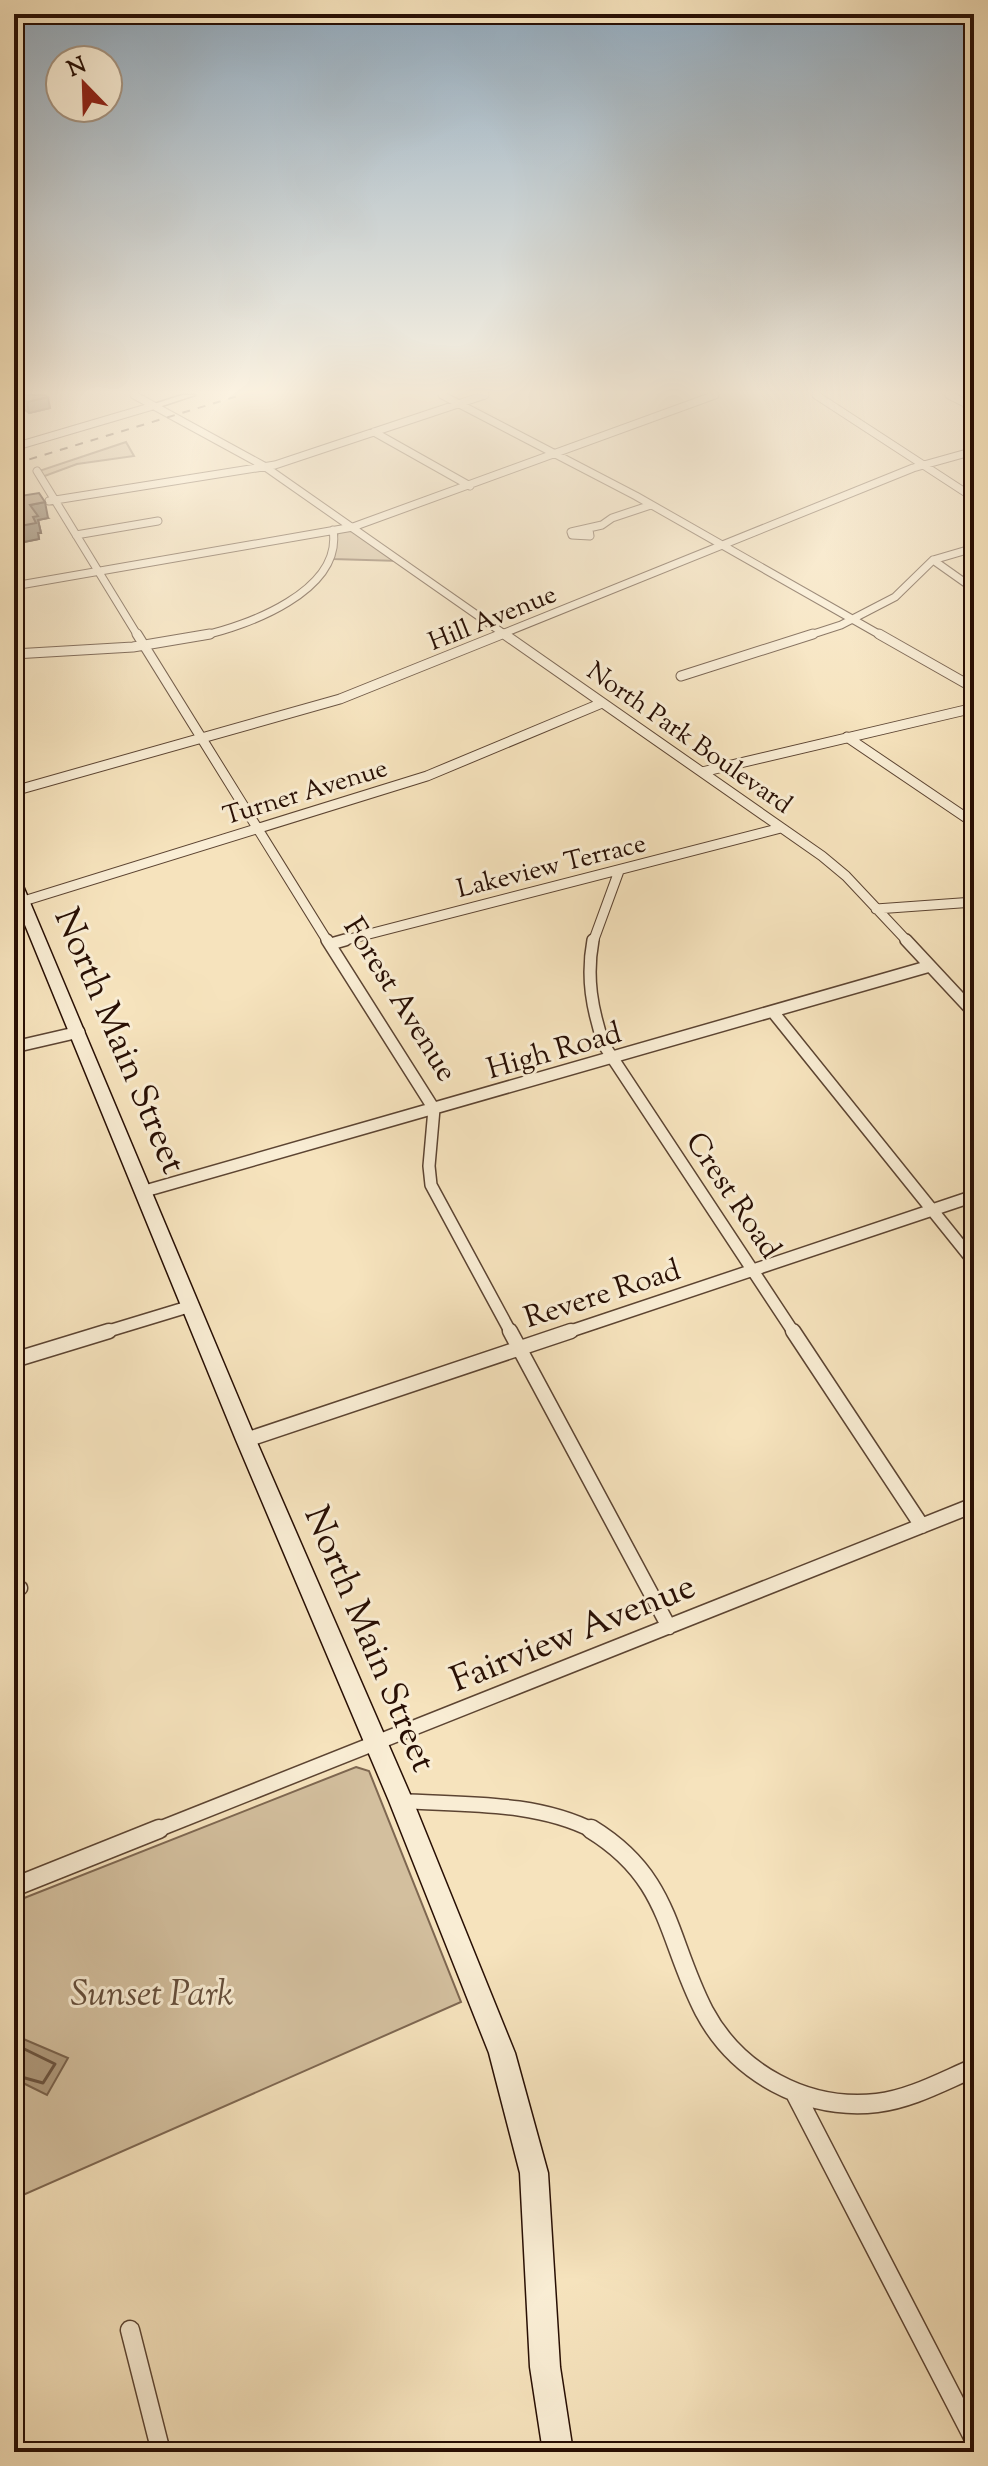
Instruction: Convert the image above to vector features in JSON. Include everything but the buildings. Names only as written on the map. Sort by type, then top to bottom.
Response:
[{"type":"street","name":"Forest Avenue","points":[[60,510],[434,1109],[429,1166],[431,1185],[669,1627]]},
{"type":"street","name":"North Park Boulevard","points":[[328,510],[836,867],[974,1013]]},
{"type":"street","points":[[14,586],[353,527],[401,510]]},
{"type":"street","points":[[589,530],[636,510]]},
{"type":"street","points":[[660,510],[974,688]]},
{"type":"street","name":"Hill Avenue","points":[[14,791],[340,699],[813,510]]},
{"type":"street","points":[[76,535],[158,521]]},
{"type":"street","points":[[14,654],[87,652],[146,646],[227,628],[293,598],[311,585],[327,566],[336,541],[333,530]]},
{"type":"street","points":[[681,676],[853,619],[895,597],[933,560],[974,548]]},
{"type":"street","points":[[933,560],[974,589]]},
{"type":"street","name":"Turner Avenue","points":[[18,903],[427,776],[602,703]]},
{"type":"street","points":[[702,772],[974,708]]},
{"type":"street","points":[[847,737],[974,823]]},
{"type":"street","name":"Lakeview Terrace","points":[[331,944],[781,828]]},
{"type":"street","name":"Crest Road","points":[[619,871],[593,931],[587,970],[591,1009],[613,1058],[922,1526]]},
{"type":"street","name":"North Main Street","points":[[14,881],[18,903],[79,1032],[246,1440],[401,1801],[502,2053],[524,2128],[536,2190],[545,2367],[558,2452]]},
{"type":"street","points":[[876,909],[974,902]]},
{"type":"street","name":"High Road","points":[[145,1191],[930,966]]},
{"type":"street","points":[[773,1012],[974,1262]]},
{"type":"street","points":[[14,1047],[79,1032]]},
{"type":"street","name":"Revere Road","points":[[246,1440],[974,1196]]},
{"type":"street","points":[[14,1360],[191,1306]]},
{"type":"street","name":"Fairview Avenue","points":[[14,1887],[974,1505]]},
{"type":"street","points":[[401,1801],[554,1817],[589,1827],[616,1844],[651,1885],[706,2014],[721,2035],[741,2060],[796,2095],[836,2104],[877,2103],[912,2094],[974,2068]]},
{"type":"street","points":[[796,2095],[974,2439]]},
{"type":"street","points":[[130,2330],[161,2452]]},
{"type":"green space","points":[[353,529],[398,561],[333,559],[338,531]]},
{"type":"green space","name":"Sunset Park","points":[[356,1767],[369,1771],[461,2002],[14,2199],[14,1902]]},
{"type":"water","points":[[14,2035],[68,2058],[47,2095],[25,2084],[20,2087],[19,2081],[14,2084]]}]
